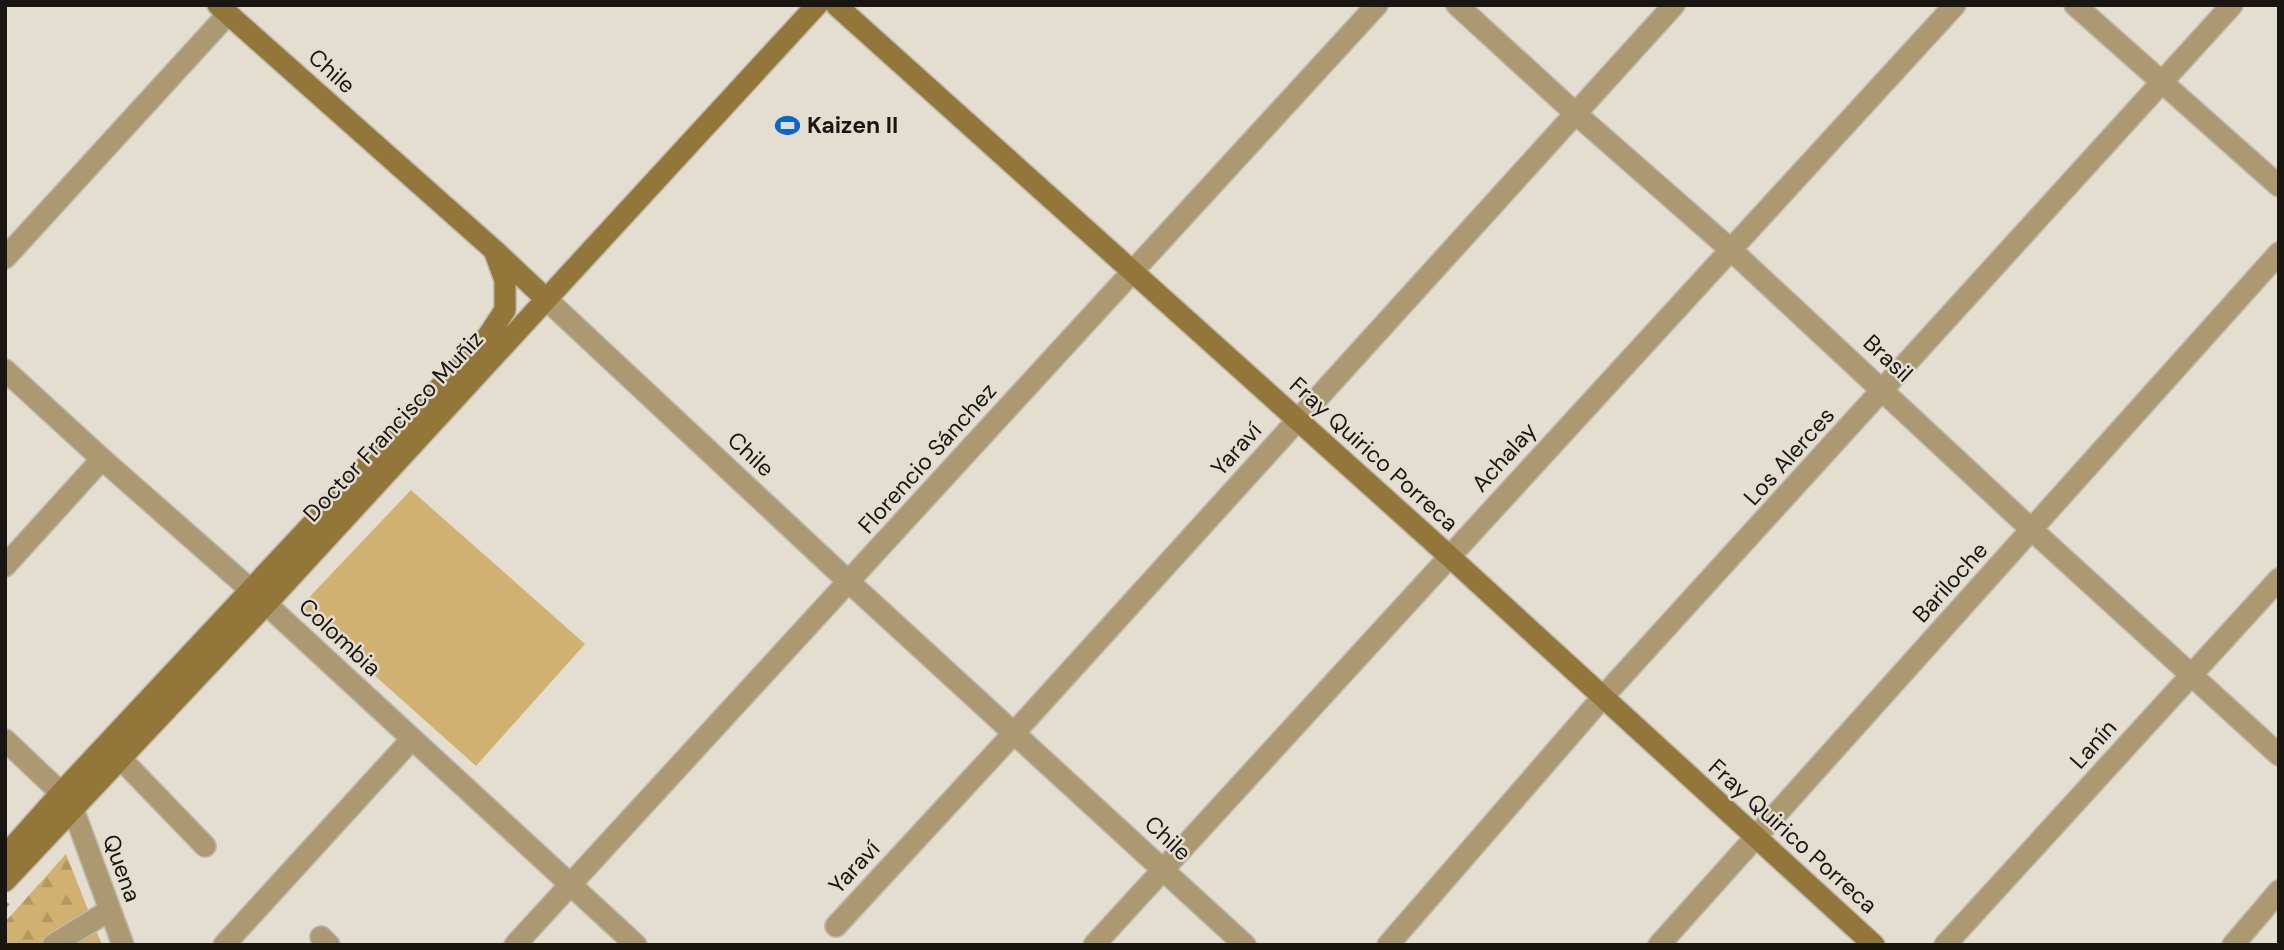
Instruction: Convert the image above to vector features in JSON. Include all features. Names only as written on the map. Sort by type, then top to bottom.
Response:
[{"type":"main road","name":"Doctor Francisco Muñiz","points":[[5,881],[67,801],[546,299],[817,5]]},
{"type":"main road","name":"Fray Quirico Porreca","points":[[836,5],[1449,556],[1874,945]]},
{"type":"main road","name":"Chile","points":[[227,8],[546,299]]},
{"type":"main road","name":"Doctor Francisco Muñiz","points":[[5,856],[67,801],[121,759],[488,336],[505,310],[505,280],[494,250]]},
{"type":"street","name":"Florencio Sánchez","points":[[515,945],[1377,5]]},
{"type":"street","name":"Brasil","points":[[1457,5],[1730,249],[2279,755]]},
{"type":"street","name":"Yaraví","points":[[836,926],[1674,5]]},
{"type":"street","name":"Achalay","points":[[1094,945],[1955,5]]},
{"type":"street","points":[[2075,5],[2279,186]]},
{"type":"street","name":"Los Alerces","points":[[1388,945],[1602,698],[2232,5]]},
{"type":"street","points":[[5,258],[227,8]]},
{"type":"street","name":"Bariloche","points":[[1659,945],[2279,253]]},
{"type":"street","name":"Chile","points":[[546,299],[849,582],[1245,945]]},
{"type":"street","name":"Colombia","points":[[5,370],[259,597],[636,945]]},
{"type":"street","points":[[5,566],[102,459]]},
{"type":"street","name":"Lanín","points":[[1945,945],[2279,579]]},
{"type":"street","points":[[224,945],[412,739]]},
{"type":"street","points":[[5,740],[67,801]]},
{"type":"street","points":[[121,759],[205,846]]},
{"type":"street","name":"Quena","points":[[67,801],[123,945]]},
{"type":"street","points":[[2233,945],[2279,891]]},
{"type":"street","points":[[53,945],[110,911]]},
{"type":"green space","points":[[411,490],[585,644],[476,766],[299,608]]},
{"type":"green space","points":[[66,854],[102,945],[5,945],[5,922]]},
{"type":"place","name":"Kaizen II","points":[[787,125]]}]
